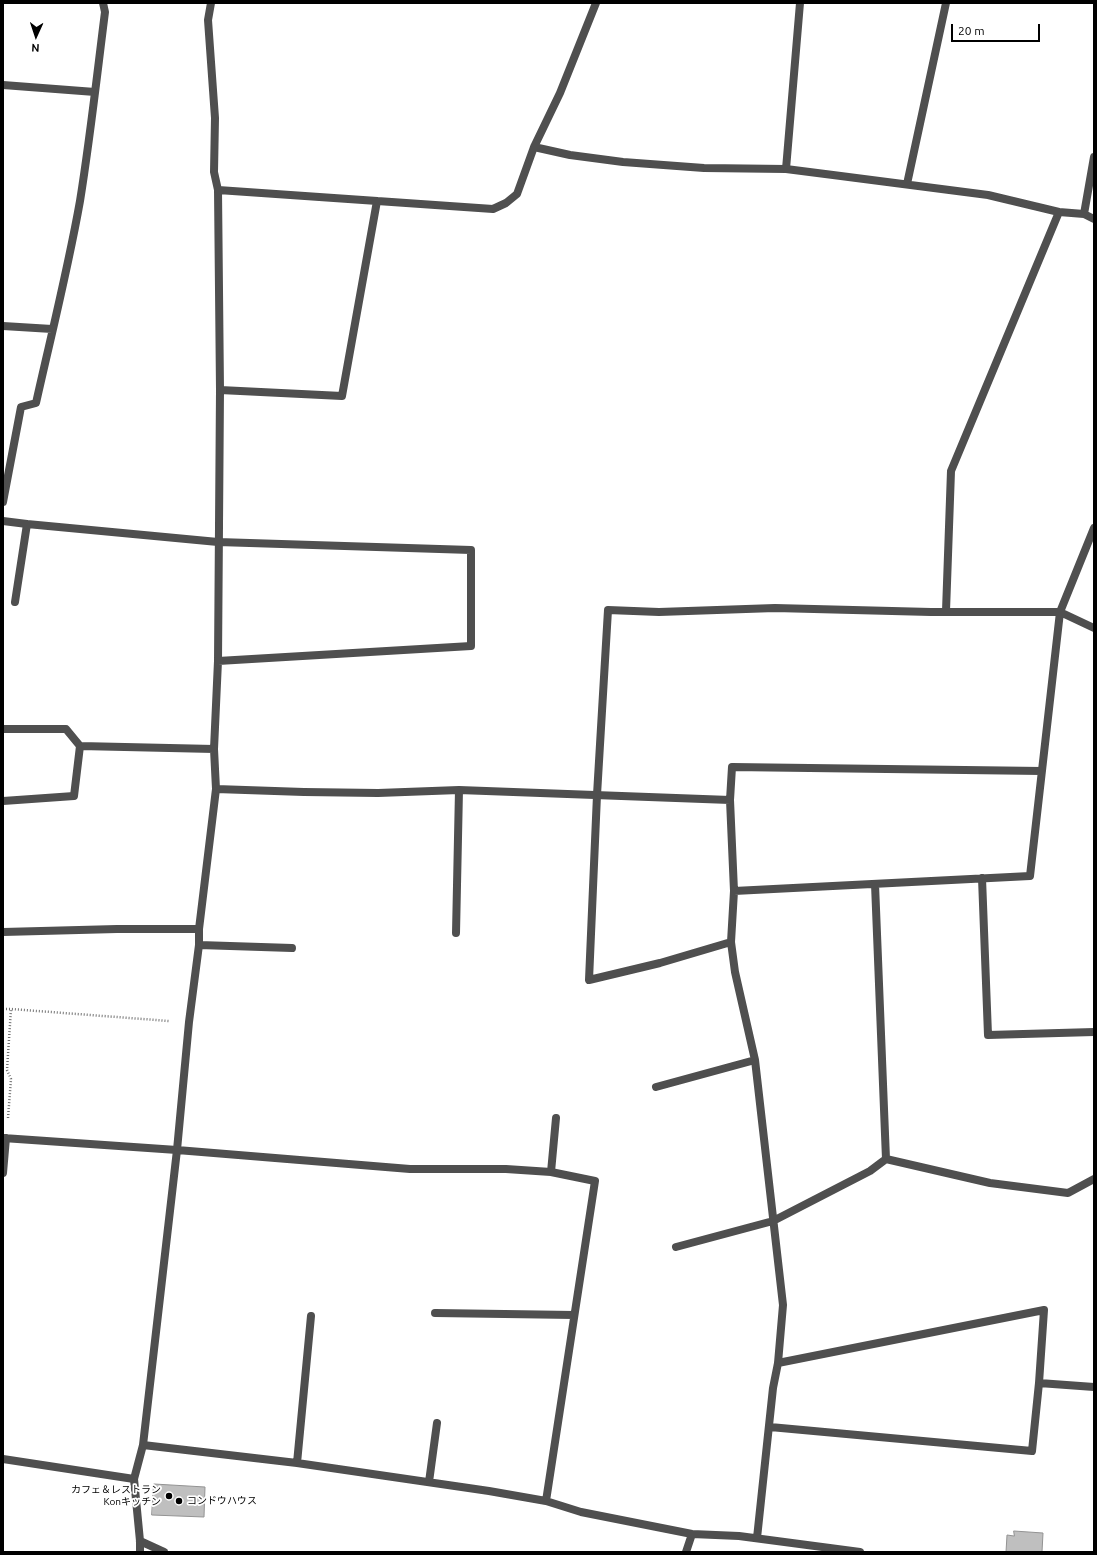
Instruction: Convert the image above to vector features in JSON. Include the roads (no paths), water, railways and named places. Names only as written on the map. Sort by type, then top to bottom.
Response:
[{"type":"street","points":[[3,502],[21,407],[36,403],[60,301],[80,201],[95,92],[104,12],[103,3]]},
{"type":"street","points":[[140,1552],[134,1479],[143,1445],[178,1150],[189,1022],[216,789],[214,749],[218,661],[220,390],[218,190],[214,172],[215,118],[208,20],[211,3]]},
{"type":"street","points":[[218,190],[493,208],[506,203],[517,194],[534,147],[560,93],[596,3]]},
{"type":"street","points":[[786,169],[800,3]]},
{"type":"street","points":[[906,184],[946,3]]},
{"type":"street","points":[[3,85],[95,92]]},
{"type":"street","points":[[534,147],[570,155],[623,162],[704,168],[786,169],[906,184],[988,195],[1059,212],[1084,214],[1094,219]]},
{"type":"street","points":[[1084,214],[1094,157]]},
{"type":"street","points":[[220,390],[342,396],[377,201]]},
{"type":"street","points":[[946,611],[951,471],[1059,212]]},
{"type":"street","points":[[3,326],[52,330]]},
{"type":"street","points":[[3,521],[218,542],[470,550],[471,646],[218,661]]},
{"type":"street","points":[[15,602],[27,524]]},
{"type":"street","points":[[734,891],[1030,876],[1060,612],[1094,528]]},
{"type":"street","points":[[731,942],[589,980],[597,795],[608,610],[659,612],[775,608],[1060,612],[1094,628]]},
{"type":"street","points":[[3,728],[66,729],[80,746],[74,796],[3,801]]},
{"type":"street","points":[[80,746],[214,749]]},
{"type":"street","points":[[757,1538],[773,1388],[778,1363],[783,1305],[756,1060],[735,972],[731,942],[734,891],[730,800],[732,767],[1042,771]]},
{"type":"street","points":[[216,789],[363,793],[459,790],[730,800]]},
{"type":"street","points":[[456,933],[459,790]]},
{"type":"street","points":[[982,878],[988,1035],[1094,1032]]},
{"type":"street","points":[[875,884],[886,1159]]},
{"type":"street","points":[[3,932],[117,929],[199,929]]},
{"type":"street","points":[[199,945],[292,948]]},
{"type":"street","points":[[656,1086],[756,1060]]},
{"type":"street","points":[[551,1172],[556,1118]]},
{"type":"street","points":[[3,1173],[5,1138],[178,1150],[410,1169],[506,1169],[551,1172],[595,1181],[546,1501]]},
{"type":"street","points":[[676,1247],[773,1221],[870,1171],[886,1159],[990,1183],[1068,1193],[1094,1179]]},
{"type":"street","points":[[770,1427],[1032,1450],[1039,1383],[1044,1310],[778,1363]]},
{"type":"street","points":[[435,1313],[574,1315]]},
{"type":"street","points":[[296,1463],[311,1316]]},
{"type":"street","points":[[1039,1383],[1094,1387]]},
{"type":"street","points":[[429,1482],[437,1423]]},
{"type":"street","points":[[143,1445],[296,1463],[429,1482],[546,1501],[581,1512],[692,1534],[757,1538],[858,1552]]},
{"type":"street","points":[[3,1459],[134,1479]]},
{"type":"street","points":[[686,1552],[692,1534]]},
{"type":"street","points":[[140,1542],[164,1552]]},
{"type":"place","name":"カフェ＆レストラン Konキッチン","points":[[169,1496]]},
{"type":"place","name":"コンドウハウス","points":[[179,1501]]}]
